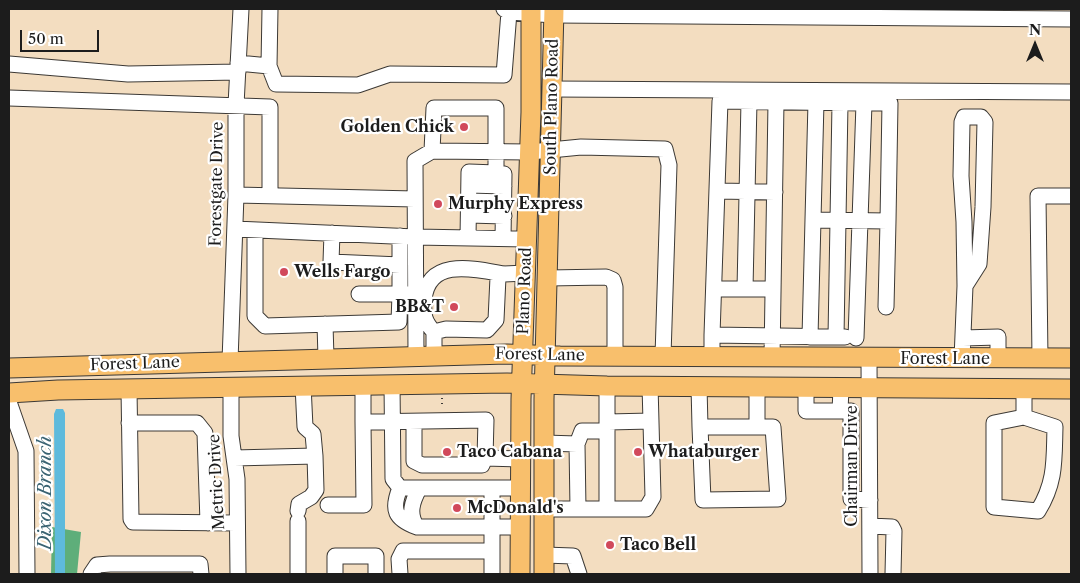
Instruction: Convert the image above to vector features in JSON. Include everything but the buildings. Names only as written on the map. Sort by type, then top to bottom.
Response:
[{"type":"main road","name":"Plano Road","points":[[520,574],[522,383],[530,152],[531,11]]},
{"type":"main road","name":"South Plano Road","points":[[546,356],[554,12]]},
{"type":"main road","name":"Forest Lane","points":[[9,368],[326,358],[524,355],[962,359],[1071,358]]},
{"type":"main road","points":[[544,574],[546,356]]},
{"type":"main road","points":[[230,361],[231,387]]},
{"type":"main road","name":"Forest Lane","points":[[9,393],[58,390],[303,385],[522,383],[607,386],[1071,389]]},
{"type":"street","name":"Forestgate Drive","points":[[230,361],[236,196],[236,105],[241,9]]},
{"type":"street","points":[[270,9],[269,66],[276,84],[358,85],[390,74],[504,75],[507,10],[1071,19]]},
{"type":"street","points":[[9,64],[128,74],[269,66]]},
{"type":"street","points":[[552,89],[1071,92]]},
{"type":"street","points":[[9,98],[270,107],[270,196]]},
{"type":"street","points":[[712,356],[720,101],[890,103],[886,306]]},
{"type":"street","points":[[745,289],[749,101]]},
{"type":"street","points":[[772,357],[776,102]]},
{"type":"street","points":[[810,337],[816,102]]},
{"type":"street","points":[[836,337],[840,103]]},
{"type":"street","name":"Chairman Drive","points":[[864,103],[856,338],[870,388],[870,574]]},
{"type":"street","points":[[432,151],[434,108],[496,108],[496,151],[504,209],[503,239]]},
{"type":"street","points":[[962,359],[965,286],[961,176],[962,122],[964,117],[982,117],[985,122],[979,264],[965,286]]},
{"type":"street","points":[[255,230],[255,316],[265,326],[399,322],[400,265],[415,199],[415,161],[432,151],[530,152],[581,147],[665,149],[669,166],[663,356]]},
{"type":"street","points":[[468,238],[469,185],[500,180]]},
{"type":"street","points":[[717,191],[774,192]]},
{"type":"street","points":[[236,196],[415,199]]},
{"type":"street","points":[[1040,359],[1038,196],[1071,196]]},
{"type":"street","points":[[469,208],[504,209]]},
{"type":"street","points":[[813,220],[888,221]]},
{"type":"street","points":[[235,230],[527,239]]},
{"type":"street","points":[[332,233],[331,262],[400,265]]},
{"type":"street","points":[[407,236],[425,357]]},
{"type":"street","points":[[434,332],[426,324],[424,311],[425,293],[432,280],[441,272],[465,268],[504,274],[526,273]]},
{"type":"street","points":[[434,332],[446,329],[486,330],[496,320],[498,278],[504,274]]},
{"type":"street","points":[[548,278],[606,277],[613,280],[615,287],[615,356]]},
{"type":"street","points":[[714,288],[773,289]]},
{"type":"street","points":[[358,294],[415,294]]},
{"type":"street","points":[[325,324],[326,358]]},
{"type":"street","points":[[425,357],[434,332]]},
{"type":"street","points":[[712,335],[856,338]]},
{"type":"street","points":[[962,338],[998,337],[998,359]]},
{"type":"street","points":[[328,505],[364,505],[362,384]]},
{"type":"street","points":[[392,384],[392,479],[400,488],[521,488]]},
{"type":"street","points":[[298,574],[299,504],[311,497],[316,490],[313,434],[305,427],[303,385]]},
{"type":"street","points":[[544,509],[646,509],[652,497],[650,385]]},
{"type":"street","points":[[607,386],[608,509]]},
{"type":"street","points":[[698,386],[703,500],[778,499],[773,427],[700,427]]},
{"type":"street","points":[[757,386],[757,427]]},
{"type":"street","name":"Metric Drive","points":[[231,387],[231,429],[237,479],[238,574]]},
{"type":"street","points":[[806,387],[806,411],[851,411],[851,499],[870,500]]},
{"type":"street","points":[[840,411],[841,388]]},
{"type":"street","points":[[129,389],[131,519],[133,522],[237,523]]},
{"type":"street","points":[[1024,389],[1024,417]]},
{"type":"street","points":[[10,412],[26,452],[27,574]]},
{"type":"street","points":[[1024,417],[1055,427],[1054,473],[1046,498],[1038,511],[994,507],[994,423],[1024,417]]},
{"type":"street","points":[[363,422],[486,420],[485,458],[482,465],[422,465],[414,461],[414,422]]},
{"type":"street","points":[[578,509],[577,444],[582,431],[651,421]]},
{"type":"street","points":[[129,423],[197,423],[205,432],[208,523]]},
{"type":"street","points":[[544,443],[577,444]]},
{"type":"street","points":[[234,458],[315,456]]},
{"type":"street","points":[[485,458],[521,459]]},
{"type":"street","points":[[400,488],[395,500],[397,514],[403,522],[417,527],[520,527]]},
{"type":"street","points":[[417,527],[412,520],[411,509],[419,489]]},
{"type":"street","points":[[492,489],[492,574]]},
{"type":"street","points":[[870,526],[892,527],[894,530],[893,574]]},
{"type":"street","points":[[400,574],[399,559],[403,551],[492,551]]},
{"type":"street","points":[[544,555],[573,556],[579,574]]},
{"type":"street","points":[[335,574],[335,556],[376,556],[376,574]]},
{"type":"street","points":[[92,574],[97,565],[200,564],[200,574]]},
{"type":"green space","points":[[52,527],[81,532],[77,574],[51,574]]},
{"type":"water","points":[[56,409],[63,409],[65,413],[65,574],[55,574],[54,414]]},
{"type":"place","name":"Golden Chick","points":[[464,127]]},
{"type":"place","name":"Murphy Express","points":[[438,204]]},
{"type":"place","name":"Wells Fargo","points":[[284,272]]},
{"type":"place","name":"BB&T","points":[[454,307]]},
{"type":"place","name":"Taco Cabana","points":[[447,452]]},
{"type":"place","name":"Whataburger","points":[[638,452]]},
{"type":"place","name":"McDonald's","points":[[457,508]]},
{"type":"place","name":"Taco Bell","points":[[610,545]]},
{"type":"water label","name":"Dixon Branch","points":[[46,493]]}]
